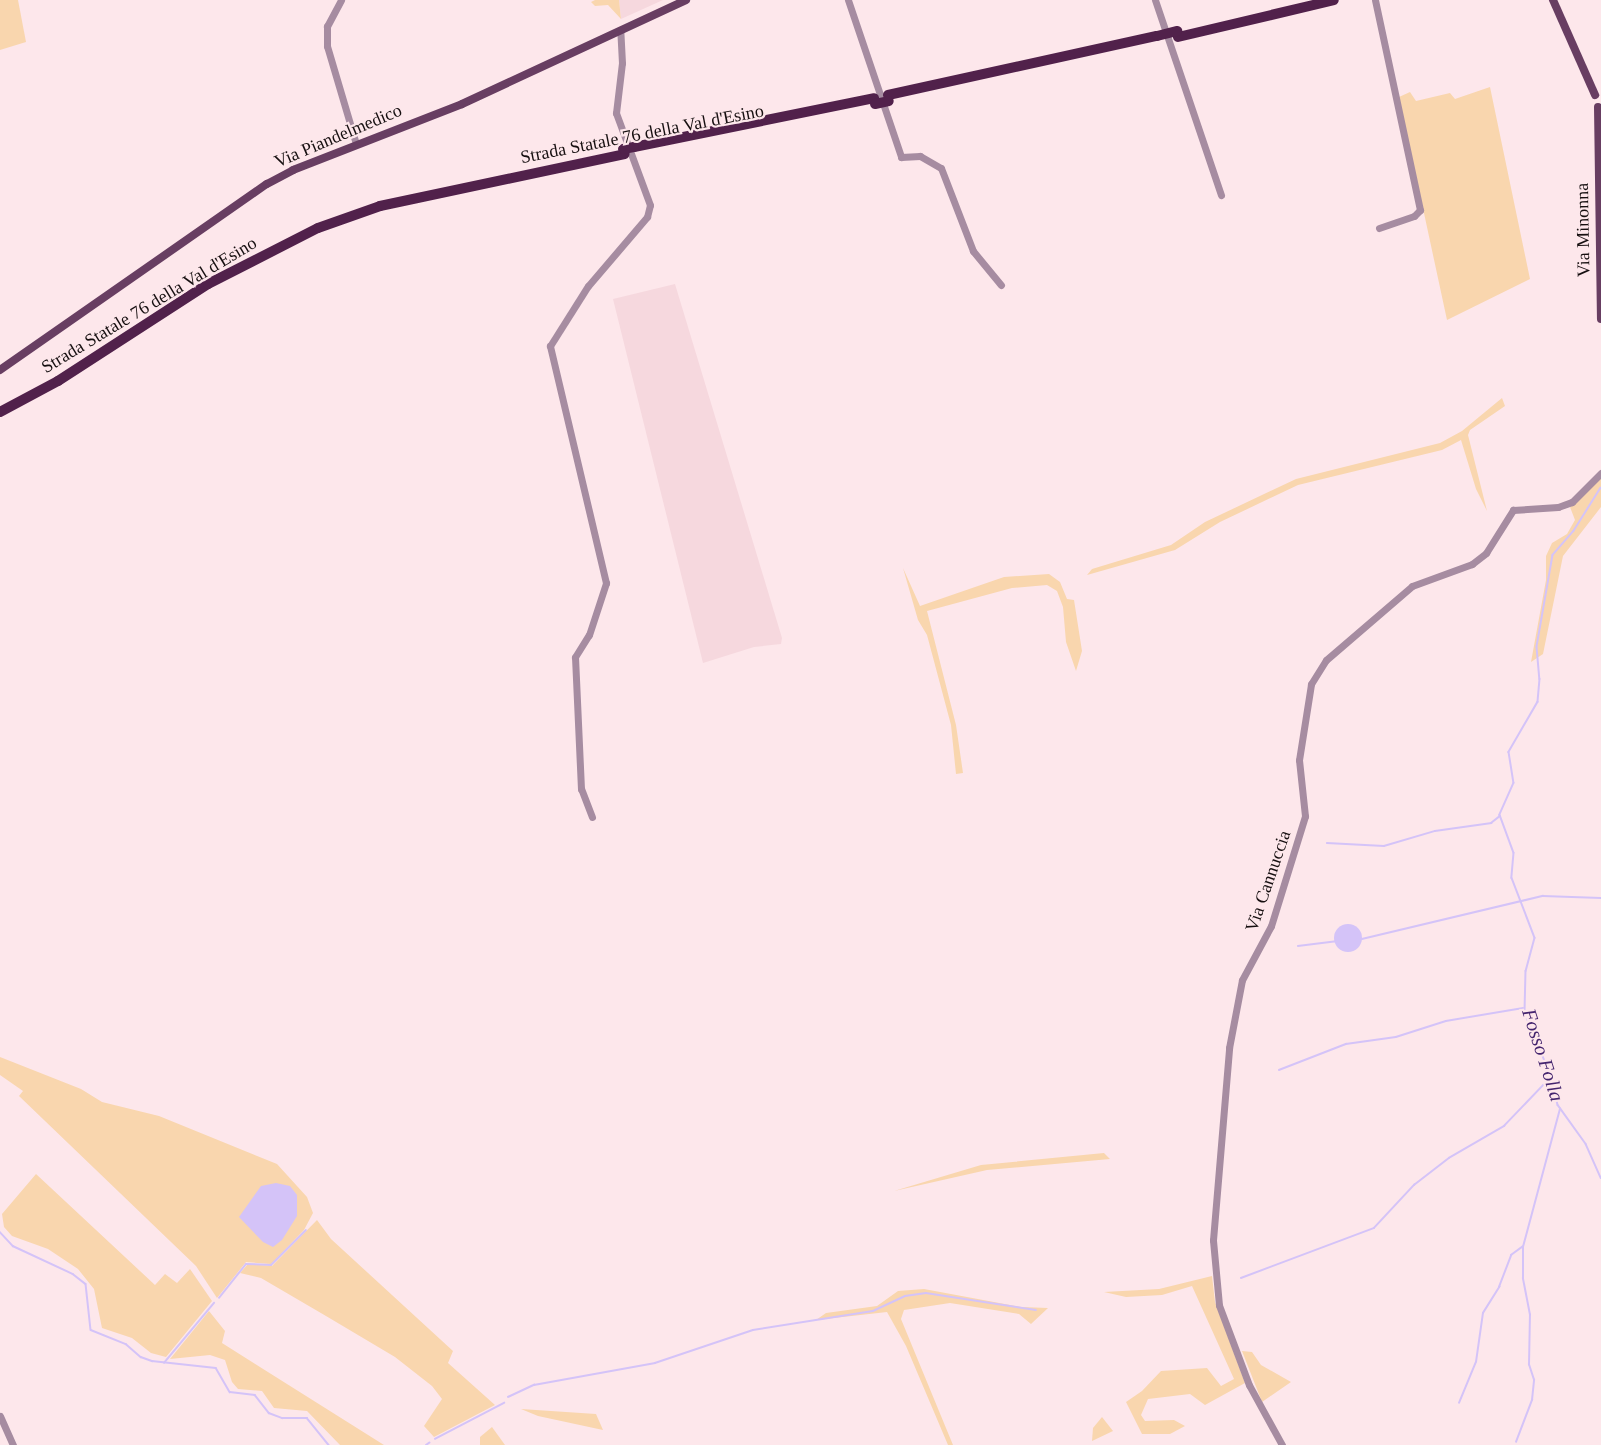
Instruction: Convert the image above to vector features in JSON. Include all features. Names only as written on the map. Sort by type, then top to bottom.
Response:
[{"type":"highway","name":"Strada Statale 76 della Val d'Esino","points":[[0,406],[56,375],[205,278],[316,222],[379,201],[888,98],[1158,39],[1307,0]]},
{"type":"highway","name":"Strada Statale 76 della Val d'Esino","points":[[1177,34],[1334,0]]},
{"type":"highway","name":"Strada Statale 76 della Val d'Esino","points":[[0,412],[58,381],[208,284],[318,228],[380,206],[629,150]]},
{"type":"main road","name":"Via Piandelmedico","points":[[0,370],[267,184],[356,144],[462,104],[686,0]]},
{"type":"main road","points":[[1553,0],[1589,81],[1599,90]]},
{"type":"main road","name":"Via Minonna","points":[[1599,90],[1601,319]]},
{"type":"street","points":[[341,0],[327,26],[327,46],[356,144]]},
{"type":"street","points":[[848,0],[901,157],[920,156],[934,160],[941,168],[973,251],[1001,285]]},
{"type":"street","points":[[1155,0],[1221,195]]},
{"type":"street","points":[[1375,0],[1420,210],[1414,216],[1379,228]]},
{"type":"street","points":[[592,818],[581,789],[575,657],[588,635],[606,583],[550,346],[588,286],[646,217],[650,206],[616,113],[622,63],[620,30]]},
{"type":"street","name":"Via Cannuccia","points":[[1282,1445],[1249,1385],[1219,1305],[1213,1240],[1229,1048],[1242,980],[1275,916],[1305,816],[1299,760],[1311,684],[1326,660],[1412,586],[1472,564],[1486,553],[1513,510],[1558,507],[1572,502],[1601,473]]},
{"type":"street","points":[[0,1416],[13,1445]]},
{"type":"shaded area","points":[[0,0],[18,0],[26,42],[0,50]]},
{"type":"shaded area","points":[[619,0],[663,0],[621,19]]},
{"type":"shaded area","points":[[619,0],[621,19],[608,5],[595,6],[591,2]]},
{"type":"shaded area","points":[[1490,87],[1530,279],[1447,320],[1399,97],[1410,92],[1416,101],[1450,93],[1455,99]]},
{"type":"shaded area","points":[[675,284],[782,638],[781,644],[754,647],[703,663],[613,299]]},
{"type":"shaded area","points":[[1502,398],[1505,406],[1470,430],[1468,435],[1487,511],[1476,489],[1461,440],[1442,450],[1298,485],[1220,522],[1175,550],[1087,575],[1092,569],[1171,545],[1205,522],[1296,479],[1440,443],[1462,431]]},
{"type":"shaded area","points":[[1601,477],[1601,507],[1563,556],[1543,654],[1531,662],[1546,580],[1546,556],[1552,543],[1567,534],[1575,520],[1570,507]]},
{"type":"shaded area","points":[[903,568],[920,606],[1004,577],[1049,574],[1060,582],[1067,599],[1074,600],[1082,651],[1076,671],[1066,642],[1063,607],[1057,591],[1047,585],[1012,588],[927,611],[956,725],[963,773],[956,774],[951,725],[927,635],[918,620]]},
{"type":"shaded area","points":[[1348,924],[1358,928],[1362,938],[1358,948],[1348,952],[1338,948],[1334,938],[1338,928]]},
{"type":"shaded area","points":[[0,1057],[81,1089],[102,1102],[159,1116],[277,1164],[307,1197],[313,1213],[304,1230],[271,1264],[246,1262],[217,1298],[196,1266],[19,1096],[23,1091],[0,1075]]},
{"type":"shaded area","points":[[1104,1153],[1110,1159],[987,1170],[894,1191],[981,1165]]},
{"type":"shaded area","points":[[36,1174],[155,1285],[165,1274],[177,1283],[190,1269],[212,1301],[166,1357],[151,1353],[132,1338],[102,1328],[94,1289],[78,1269],[48,1249],[12,1236],[4,1227],[2,1214]]},
{"type":"shaded area","points":[[276,1183],[290,1186],[297,1195],[297,1216],[282,1240],[273,1247],[263,1242],[239,1217],[261,1186]]},
{"type":"shaded area","points":[[317,1220],[331,1239],[453,1351],[448,1363],[495,1405],[434,1437],[424,1426],[442,1399],[432,1386],[395,1357],[326,1316],[261,1278],[240,1273],[248,1264],[272,1266]]},
{"type":"shaded area","points":[[1212,1276],[1215,1302],[1245,1383],[1205,1405],[1190,1394],[1148,1399],[1141,1415],[1145,1421],[1174,1420],[1185,1426],[1170,1434],[1142,1434],[1126,1402],[1142,1391],[1161,1371],[1207,1368],[1221,1386],[1234,1379],[1192,1286],[1162,1295],[1126,1297],[1104,1292],[1159,1289]]},
{"type":"shaded area","points":[[924,1289],[1021,1307],[1048,1308],[1031,1324],[1019,1314],[950,1303],[904,1310],[901,1319],[953,1445],[948,1445],[906,1346],[887,1312],[816,1320],[826,1313],[877,1306],[898,1291]]},
{"type":"shaded area","points":[[209,1311],[225,1331],[222,1343],[384,1445],[340,1445],[307,1411],[274,1408],[262,1391],[238,1389],[232,1382],[225,1360],[210,1355],[170,1359]]},
{"type":"shaded area","points":[[1242,1351],[1252,1352],[1261,1365],[1291,1382],[1262,1402]]},
{"type":"shaded area","points":[[521,1409],[596,1414],[603,1430],[538,1416]]},
{"type":"shaded area","points":[[1102,1417],[1113,1431],[1092,1441],[1093,1428]]},
{"type":"shaded area","points":[[492,1427],[505,1445],[480,1445],[480,1437]]},
{"type":"waterway","name":"Fosso Folla","points":[[1601,488],[1574,531],[1553,555],[1537,647],[1540,679],[1538,702],[1509,752],[1514,783],[1500,815],[1514,853],[1512,878],[1535,938],[1526,971],[1525,1013],[1550,1073],[1558,1105],[1586,1144],[1601,1178]]},
{"type":"waterway","points":[[1327,843],[1384,846],[1435,831],[1491,823],[1500,816]]},
{"type":"waterway","points":[[1362,939],[1543,896],[1601,898]]},
{"type":"waterway","points":[[1298,946],[1336,941]]},
{"type":"waterway","points":[[1279,1070],[1346,1044],[1396,1037],[1446,1021],[1523,1008]]},
{"type":"waterway","points":[[1241,1278],[1374,1228],[1414,1185],[1449,1158],[1504,1126],[1550,1078]]},
{"type":"waterway","points":[[1516,1442],[1532,1400],[1534,1380],[1529,1365],[1530,1315],[1523,1279],[1523,1247],[1560,1109]]},
{"type":"waterway","points":[[219,1298],[246,1264],[271,1265],[306,1230]]},
{"type":"waterway","points":[[0,1232],[13,1246],[73,1274],[86,1284],[91,1330],[126,1344],[141,1357],[152,1361],[216,1368],[230,1392],[255,1395],[269,1413],[282,1418],[307,1418],[329,1445]]},
{"type":"waterway","points":[[1459,1403],[1476,1362],[1483,1313],[1499,1287],[1511,1255],[1522,1247]]},
{"type":"waterway","points":[[508,1397],[534,1385],[655,1363],[753,1330],[873,1311],[905,1296],[926,1293],[1036,1310]]},
{"type":"waterway","points":[[164,1363],[214,1303]]},
{"type":"waterway","points":[[435,1439],[504,1403]]}]
